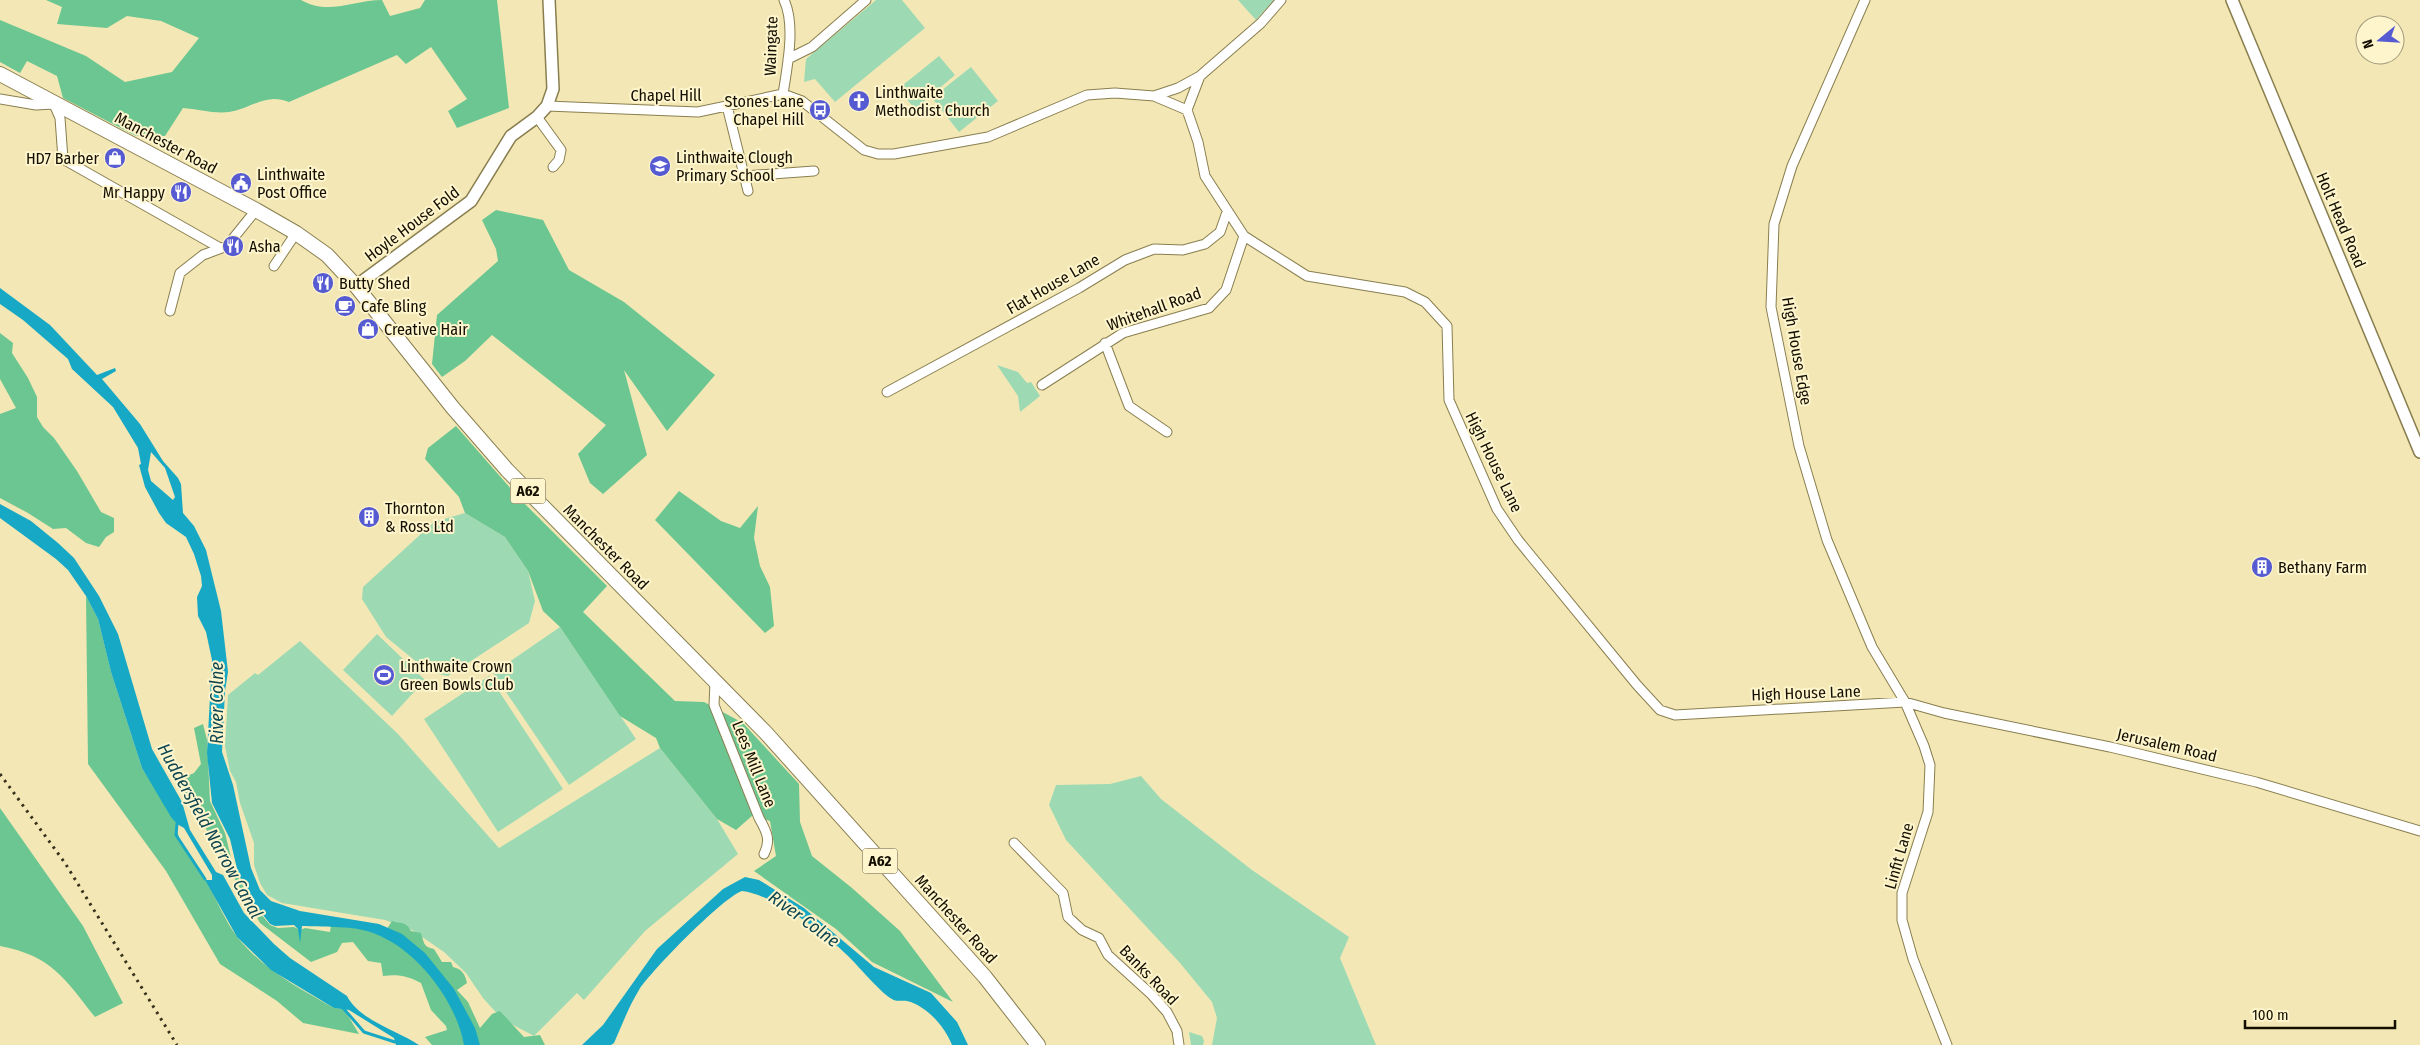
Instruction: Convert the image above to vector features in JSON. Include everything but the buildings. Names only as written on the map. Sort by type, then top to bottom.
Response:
[{"type":"main road","name":"Manchester Road","points":[[0,74],[256,210],[296,233],[327,256],[356,286],[453,408],[507,470],[766,733],[985,977],[1038,1045]]},
{"type":"street","name":"Hoyle House Fold","points":[[356,286],[471,201],[511,136],[537,117],[547,106],[553,89],[549,0]]},
{"type":"street","name":"Waingate","points":[[783,94],[788,59],[789,22],[788,7],[784,0]]},
{"type":"street","points":[[788,59],[812,46],[866,0]]},
{"type":"street","points":[[1154,96],[1178,88],[1200,76],[1261,23],[1281,0]]},
{"type":"street","name":"High House Edge","points":[[1865,0],[1786,183],[1774,224],[1771,307],[1799,446],[1827,540],[1872,647],[1904,702]]},
{"type":"street","name":"Holt Head Road","points":[[2232,0],[2420,452]]},
{"type":"street","points":[[783,94],[802,101],[864,150],[885,155],[988,137],[1087,95],[1115,93],[1154,96],[1187,110],[1200,76]]},
{"type":"street","name":"Chapel Hill","points":[[547,106],[698,112],[783,94]]},
{"type":"street","points":[[0,99],[36,105],[54,104],[60,118],[63,159],[220,248]]},
{"type":"street","points":[[728,106],[748,191]]},
{"type":"street","name":"High House Lane","points":[[1187,110],[1198,142],[1205,176],[1244,236],[1307,276],[1405,292],[1425,302],[1447,326],[1449,400],[1497,509],[1524,547],[1637,685],[1660,710],[1675,715],[1904,702]]},
{"type":"street","points":[[537,117],[561,150],[560,160],[553,167]]},
{"type":"street","points":[[745,176],[814,171]]},
{"type":"street","points":[[170,311],[180,273],[203,254],[227,246],[256,210]]},
{"type":"street","name":"Flat House Lane","points":[[887,392],[1071,292],[1124,260],[1154,249],[1183,250],[1205,244],[1220,232],[1227,212]]},
{"type":"street","points":[[274,266],[296,233]]},
{"type":"street","name":"Whitehall Road","points":[[1042,385],[1123,333],[1209,308],[1226,290],[1244,236]]},
{"type":"street","points":[[1105,343],[1129,406],[1167,432]]},
{"type":"street","name":"Lees Mill Lane","points":[[715,682],[714,705],[759,818],[767,833],[769,844],[764,854]]},
{"type":"street","name":"Jerusalem Road","points":[[1904,702],[1944,713],[2110,747],[2256,782],[2420,831]]},
{"type":"street","name":"Linfit Lane","points":[[1904,702],[1924,746],[1930,765],[1928,812],[1902,893],[1902,920],[1913,959],[1947,1045]]},
{"type":"street","name":"Banks Road","points":[[1014,843],[1063,894],[1068,917],[1082,930],[1099,938],[1108,955],[1152,995],[1167,1012],[1176,1030],[1179,1045]]},
{"type":"green space","points":[[46,0],[301,0],[311,5],[331,7],[382,0],[390,16],[420,8],[425,0],[497,0],[509,108],[457,128],[448,111],[467,99],[431,47],[406,64],[397,55],[289,102],[281,99],[266,100],[229,112],[183,108],[165,136],[136,136],[63,98],[57,76],[27,61],[20,73],[0,62],[0,20],[86,56],[125,82],[172,72],[199,38],[161,21],[127,16],[107,28],[57,24],[62,7]]},
{"type":"green space","points":[[876,0],[902,0],[925,28],[835,102],[815,79],[804,82],[806,59]]},
{"type":"green space","points":[[1238,0],[1274,0],[1256,20]]},
{"type":"green space","points":[[939,56],[955,75],[915,109],[898,89]]},
{"type":"green space","points":[[971,67],[998,101],[959,132],[932,98]]},
{"type":"green space","points":[[496,210],[543,220],[569,270],[624,302],[715,375],[667,431],[624,370],[647,455],[603,494],[590,483],[578,454],[606,425],[492,335],[465,361],[442,377],[432,364],[437,315],[498,261],[496,249],[482,220]]},
{"type":"green space","points":[[0,333],[13,343],[12,353],[28,378],[37,397],[37,417],[43,427],[54,438],[77,471],[101,512],[114,518],[114,532],[106,537],[99,547],[86,543],[66,528],[53,529],[0,498],[0,414],[16,408],[0,379]]},
{"type":"green space","points":[[997,365],[1018,372],[1027,383],[1031,382],[1040,396],[1020,412],[1018,396]]},
{"type":"green space","points":[[456,426],[519,498],[607,586],[583,612],[675,701],[704,702],[743,723],[799,784],[800,822],[812,856],[852,888],[900,931],[953,1002],[872,962],[836,929],[754,871],[776,856],[770,821],[753,815],[736,830],[717,819],[660,748],[656,738],[620,716],[560,627],[543,611],[528,571],[505,537],[465,513],[459,497],[425,459],[428,448]]},
{"type":"green space","points":[[679,491],[721,521],[740,528],[758,506],[754,538],[760,566],[770,587],[774,626],[765,633],[655,520]]},
{"type":"green space","points":[[465,513],[505,537],[528,571],[535,601],[529,623],[448,676],[429,672],[386,637],[362,599],[363,587],[434,522]]},
{"type":"green space","points":[[86,596],[98,619],[111,672],[142,768],[177,824],[177,831],[182,845],[208,885],[233,931],[248,949],[270,969],[334,1008],[344,1009],[359,1034],[303,1023],[277,1001],[220,964],[166,871],[88,764]]},
{"type":"green space","points":[[560,627],[636,739],[569,785],[493,673]]},
{"type":"green space","name":"Linthwaite Crown Green Bowls Club","points":[[377,634],[425,680],[392,716],[343,670]]},
{"type":"green space","points":[[300,641],[398,734],[499,848],[660,748],[717,819],[738,854],[645,931],[584,1000],[577,993],[534,1036],[502,1019],[483,998],[466,973],[444,952],[412,930],[385,920],[282,903],[267,895],[260,883],[254,865],[254,843],[240,803],[236,782],[230,771],[225,746],[228,695],[255,673],[258,675]]},
{"type":"green space","points":[[489,676],[563,789],[498,832],[424,719]]},
{"type":"green space","points":[[203,724],[207,740],[210,801],[225,833],[234,870],[255,907],[270,925],[278,928],[294,927],[300,930],[305,928],[330,932],[331,925],[385,932],[392,921],[405,924],[411,931],[421,933],[424,944],[434,949],[442,962],[451,962],[453,967],[463,972],[467,983],[457,990],[468,1002],[480,1028],[492,1014],[500,1011],[524,1037],[540,1035],[545,1045],[432,1045],[425,1037],[447,1030],[446,1026],[431,1010],[421,983],[403,976],[383,976],[381,963],[368,961],[353,942],[342,943],[337,952],[311,962],[260,923],[178,780],[194,773],[201,764],[194,728]]},
{"type":"green space","points":[[1141,776],[1161,799],[1252,870],[1349,937],[1340,958],[1376,1045],[1212,1045],[1217,1018],[1212,1002],[1180,963],[1066,840],[1049,805],[1056,785],[1110,784]]},
{"type":"green space","points":[[0,808],[83,926],[123,1003],[95,1017],[65,980],[45,963],[18,950],[0,946]]},
{"type":"green space","points":[[1189,1032],[1202,1036],[1203,1045],[1191,1045]]},
{"type":"water","name":"River Colne","points":[[0,288],[50,325],[97,375],[115,368],[116,371],[102,379],[140,424],[163,461],[181,484],[183,513],[194,526],[206,550],[221,611],[228,672],[225,691],[222,752],[233,785],[251,868],[260,890],[271,901],[300,911],[379,924],[402,934],[425,953],[454,989],[475,1028],[480,1045],[464,1045],[452,1010],[442,992],[416,961],[400,948],[384,938],[367,931],[335,927],[302,926],[300,943],[298,929],[294,925],[275,926],[270,924],[252,901],[238,873],[230,839],[212,803],[207,753],[212,660],[206,632],[198,616],[197,597],[202,586],[194,554],[186,537],[166,523],[159,513],[145,487],[139,465],[141,464],[138,448],[113,407],[72,369],[68,359],[23,320],[0,304]],"holes":[[[151,452],[165,468],[175,497],[173,500],[151,481],[148,470]]]},
{"type":"water","points":[[0,504],[31,521],[58,543],[74,558],[99,596],[118,634],[152,749],[182,802],[190,830],[216,872],[223,875],[244,913],[290,958],[347,996],[360,1012],[419,1045],[396,1045],[394,1038],[349,1010],[334,1008],[271,970],[237,937],[205,880],[212,880],[212,875],[184,828],[171,817],[142,768],[111,672],[98,619],[86,596],[68,570],[56,559],[0,518]]},
{"type":"water","name":"River Colne","points":[[745,877],[759,880],[804,908],[874,967],[931,993],[957,1022],[968,1045],[952,1045],[940,1024],[928,1012],[907,1001],[894,1000],[887,996],[851,959],[815,928],[769,900],[742,891],[732,896],[704,920],[646,981],[632,1002],[614,1043],[611,1045],[582,1045],[603,1025],[657,949],[723,889]]},
{"type":"waterway","points":[[177,824],[176,835],[205,879]]},
{"type":"waterway","points":[[344,1009],[364,1032],[395,1042]]},
{"type":"railway","points":[[0,774],[65,863],[177,1045]]},
{"type":"place","name":"Linthwaite Methodist Church","points":[[859,101]]},
{"type":"place","name":"Stones Lane Chapel Hill","points":[[820,110]]},
{"type":"place","name":"HD7 Barber","points":[[115,158]]},
{"type":"place","name":"Linthwaite Clough Primary School","points":[[660,166]]},
{"type":"place","name":"Linthwaite Post Office","points":[[241,183]]},
{"type":"place","name":"Mr Happy","points":[[181,192]]},
{"type":"place","name":"Asha","points":[[233,246]]},
{"type":"place","name":"Butty Shed","points":[[323,283]]},
{"type":"place","name":"Cafe Bling","points":[[345,306]]},
{"type":"place","name":"Creative Hair","points":[[368,329]]},
{"type":"place","name":"Thornton & Ross Ltd","points":[[369,517]]},
{"type":"place","name":"Bethany Farm","points":[[2262,567]]},
{"type":"place","name":"Linthwaite Crown Green Bowls Club","points":[[384,675]]},
{"type":"water label","name":"Huddersfield Narrow Canal","points":[[210,831]]}]
